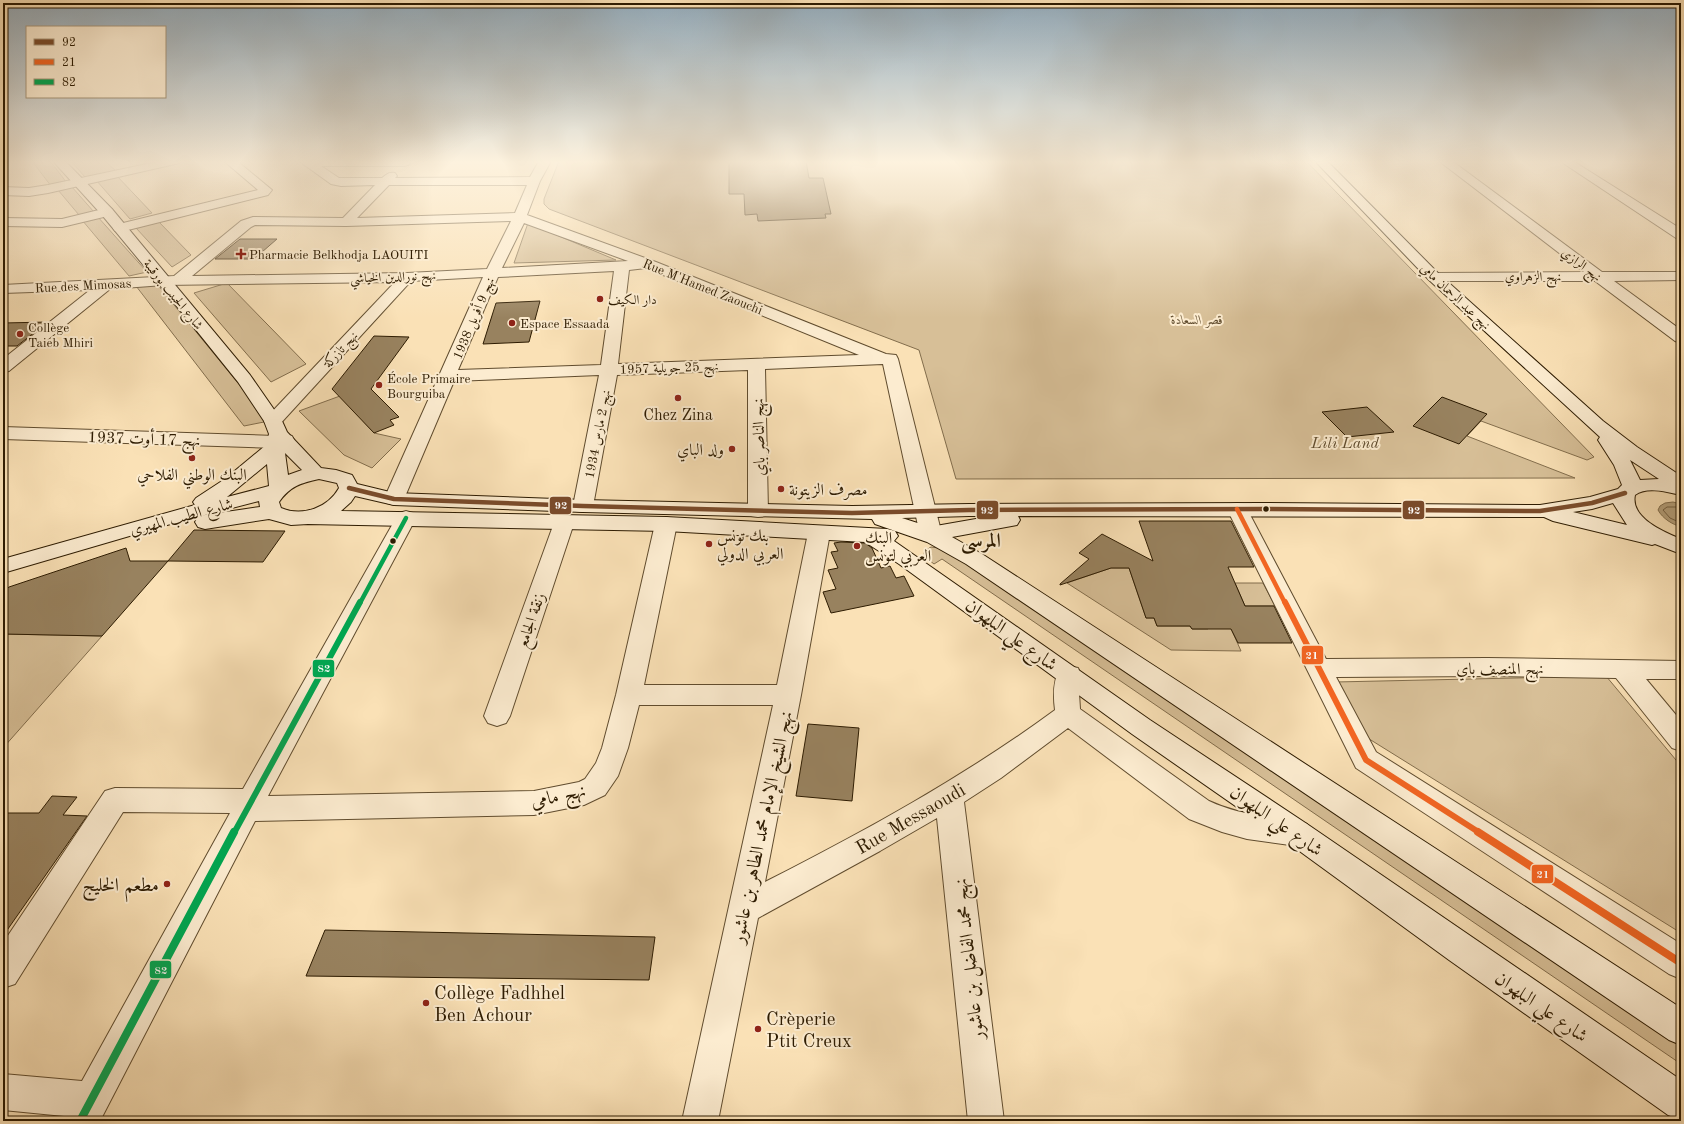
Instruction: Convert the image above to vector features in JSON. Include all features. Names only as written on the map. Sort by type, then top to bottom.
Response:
[{"type":"street","points":[[3,222],[62,223],[101,213]]},
{"type":"street","name":"شارع الحبيب بورقيبة","points":[[108,213],[120,228],[171,281],[244,379],[277,437],[316,474]]},
{"type":"street","points":[[120,228],[178,213]]},
{"type":"street","points":[[346,222],[354,213]]},
{"type":"street","name":"نهج 9 أفريل 1938","points":[[86,1110],[249,805],[400,509],[448,376],[492,273],[521,213]]},
{"type":"street","name":"نهج عبد الرحمان مامي","points":[[1373,213],[1434,276],[1596,425]]},
{"type":"street","name":"نهج الرازي","points":[[1514,213],[1681,338]]},
{"type":"street","points":[[1648,213],[1681,235]]},
{"type":"street","points":[[171,281],[249,222],[346,222],[520,217]]},
{"type":"street","name":"Rue M'Hamed Zaouchi","points":[[520,217],[651,265],[886,359]]},
{"type":"street","name":"نهج نورالدين الخياشي","points":[[171,281],[408,277],[651,265]]},
{"type":"street","name":"نهج 2 مارس 1934","points":[[583,506],[609,370],[622,266]]},
{"type":"street","name":"نهج الزهراوي","points":[[1434,276],[1681,276]]},
{"type":"street","name":"نهج تازركة","points":[[168,518],[226,489],[277,437],[408,277]]},
{"type":"street","name":"Rue des Mimosas","points":[[3,289],[171,281]]},
{"type":"street","points":[[3,368],[106,285]]},
{"type":"street","points":[[886,359],[928,523],[974,559],[1681,1028]]},
{"type":"street","name":"نهج 25 جويلية 1957","points":[[448,376],[886,359]]},
{"type":"street","name":"نهج الناصر باي","points":[[756,364],[758,511]]},
{"type":"street","points":[[1596,425],[1636,455],[1681,485]]},
{"type":"street","points":[[1596,425],[1624,465],[1629,490],[1623,503],[1631,517],[1645,529],[1679,546]]},
{"type":"street","name":"نهج 17 أوت 1937","points":[[3,433],[277,437]]},
{"type":"street","points":[[277,437],[277,490],[269,502],[271,512],[278,516],[290,519],[400,509],[583,506],[852,513],[900,524],[928,523],[1062,511]]},
{"type":"street","name":"شارع الطيب المهيري","points":[[3,566],[168,518],[277,490],[296,479],[316,474],[333,474],[345,479],[348,488]]},
{"type":"street","points":[[305,518],[330,509],[343,498],[348,488],[400,509],[564,523],[666,524],[874,537],[928,523],[947,520],[968,510],[1062,511],[1237,509],[1540,511],[1592,503],[1629,490],[1657,484],[1681,489]]},
{"type":"street","points":[[1237,509],[1366,760],[1681,963]]},
{"type":"street","points":[[1540,511],[1630,532],[1679,546]]},
{"type":"street","name":"شارع الطيب المهيري","points":[[87,541],[271,512]]},
{"type":"street","name":"زنقة الجامع","points":[[497,716],[564,523]]},
{"type":"street","points":[[907,559],[928,523]]},
{"type":"street","name":"نهج مامي","points":[[3,972],[115,800],[249,805],[534,803],[584,793],[595,787],[608,768],[629,695],[666,524]]},
{"type":"street","name":"نهج الشيخ الإمام محمد الطاهر بن عاشور","points":[[700,1121],[788,695],[818,533]]},
{"type":"street","name":"شارع علي البلهوان","points":[[874,537],[907,559],[1141,727],[1297,833],[1681,1102]]},
{"type":"street","name":"نهج المنصف باي","points":[[1320,668],[1681,670]]},
{"type":"street","points":[[1623,669],[1681,740]]},
{"type":"street","points":[[1069,675],[1066,693],[1068,714],[1203,812],[1244,825],[1262,829],[1297,833]]},
{"type":"street","points":[[629,695],[788,695]]},
{"type":"street","name":"Rue Messaoudi","points":[[744,909],[900,826],[949,797],[1040,736],[1068,714]]},
{"type":"street","name":"نهج محمد الفاضل بن عاشور","points":[[949,797],[986,1121]]},
{"type":"street","points":[[3,1092],[86,1110]]},
{"type":"green space","points":[[125,213],[150,213],[130,219]]},
{"type":"green space","name":"قصر السعادة","points":[[561,213],[1357,213],[1594,457],[1587,460],[1481,421],[1467,436],[1575,478],[956,479],[919,350]]},
{"type":"green space","points":[[97,216],[147,272],[129,276],[82,220]]},
{"type":"green space","points":[[159,222],[191,255],[172,267],[136,228]]},
{"type":"green space","points":[[528,223],[616,260],[514,263]]},
{"type":"green space","points":[[227,283],[306,364],[271,382],[194,293]]},
{"type":"green space","points":[[157,284],[269,421],[244,426],[136,286]]},
{"type":"green space","points":[[340,396],[374,433],[401,439],[372,468],[344,455],[299,411]]},
{"type":"green space","points":[[931,547],[953,550],[1041,613],[1681,1045],[1681,1064],[942,559],[934,564],[925,557],[924,553]]},
{"type":"green space","points":[[1111,568],[1129,568],[1146,618],[1154,618],[1157,626],[1190,626],[1192,629],[1208,629],[1221,606],[1241,651],[1171,650],[1067,583]]},
{"type":"green space","points":[[1235,583],[1263,583],[1275,606],[1245,606]]},
{"type":"green space","points":[[3,634],[102,636],[3,748]]},
{"type":"green space","points":[[1606,676],[1681,766],[1681,933],[1366,737],[1335,682]]},
{"type":"water","points":[[1673,502],[1681,504],[1681,527],[1668,521],[1658,510],[1660,506],[1665,503]]},
{"type":"building","points":[[745,213],[831,214],[825,214],[826,218],[758,221],[757,214],[745,215]]},
{"type":"building","points":[[240,239],[277,239],[254,259],[215,259]]},
{"type":"building","name":"Espace Essaada","points":[[540,301],[529,342],[483,344],[496,303]]},
{"type":"building","name":"Collège Taieb Mhiri","points":[[48,322],[17,346],[3,346],[3,323]]},
{"type":"building","points":[[374,336],[409,337],[371,389],[399,417],[390,420],[394,425],[374,433],[332,389]]},
{"type":"building","points":[[1442,397],[1487,414],[1459,444],[1413,426]]},
{"type":"building","points":[[1367,407],[1394,432],[1347,437],[1322,412]]},
{"type":"building","points":[[1139,521],[1231,521],[1254,567],[1228,567],[1245,606],[1274,606],[1292,643],[1238,643],[1231,629],[1192,629],[1190,626],[1157,626],[1154,618],[1146,618],[1129,568],[1111,568],[1060,585],[1089,559],[1079,553],[1102,534],[1153,561]]},
{"type":"building","points":[[194,530],[285,531],[263,562],[168,561]]},
{"type":"building","points":[[834,543],[865,543],[872,548],[881,568],[890,566],[896,578],[904,576],[914,596],[831,613],[823,592],[836,589],[828,570],[838,568],[831,552],[838,551]]},
{"type":"building","points":[[126,548],[130,561],[168,561],[102,636],[3,634],[3,592],[9,587]]},
{"type":"building","points":[[808,724],[859,728],[852,801],[796,796]]},
{"type":"building","points":[[52,796],[77,797],[63,815],[87,816],[3,936],[3,813],[39,813]]},
{"type":"building","points":[[325,930],[655,937],[649,980],[306,976]]},
{"type":"transit line","name":"92","points":[[349,488],[394,499],[583,506],[852,513],[969,510],[1264,509],[1540,511],[1592,503],[1625,493]]},
{"type":"transit line","name":"21","points":[[1237,509],[1366,760],[1681,963]]},
{"type":"transit line","name":"82","points":[[80,1121],[251,801],[406,518]]},
{"type":"place","name":"Pharmacie Belkhodja LAOUITI","points":[[241,254]]},
{"type":"place","name":"دار الكيف","points":[[600,299]]},
{"type":"place","name":"Espace Essaada","points":[[512,323]]},
{"type":"place","name":"Collège Taieb Mhiri","points":[[20,334]]},
{"type":"place","name":"École Primaire Bourguiba","points":[[379,385]]},
{"type":"place","name":"Chez Zina","points":[[678,398]]},
{"type":"place","name":"ولد الباي","points":[[732,449]]},
{"type":"place","name":"البنك الوطني الفلاحي","points":[[192,458]]},
{"type":"place","name":"مصرف الزيتونة","points":[[781,489]]},
{"type":"place","name":"بنك تونس العربي الدولي","points":[[709,544]]},
{"type":"place","name":"البنك العربي لتونس","points":[[857,546]]},
{"type":"place","name":"مطعم الخليج","points":[[167,884]]},
{"type":"place","name":"Collège Fadhhel Ben Achour","points":[[426,1003]]},
{"type":"place","name":"Crèperie Ptit Creux","points":[[758,1029]]},
{"type":"district","name":"المرسى","points":[[981,540]]},
{"type":"park label","name":"Lili Land","points":[[1345,442]]}]
